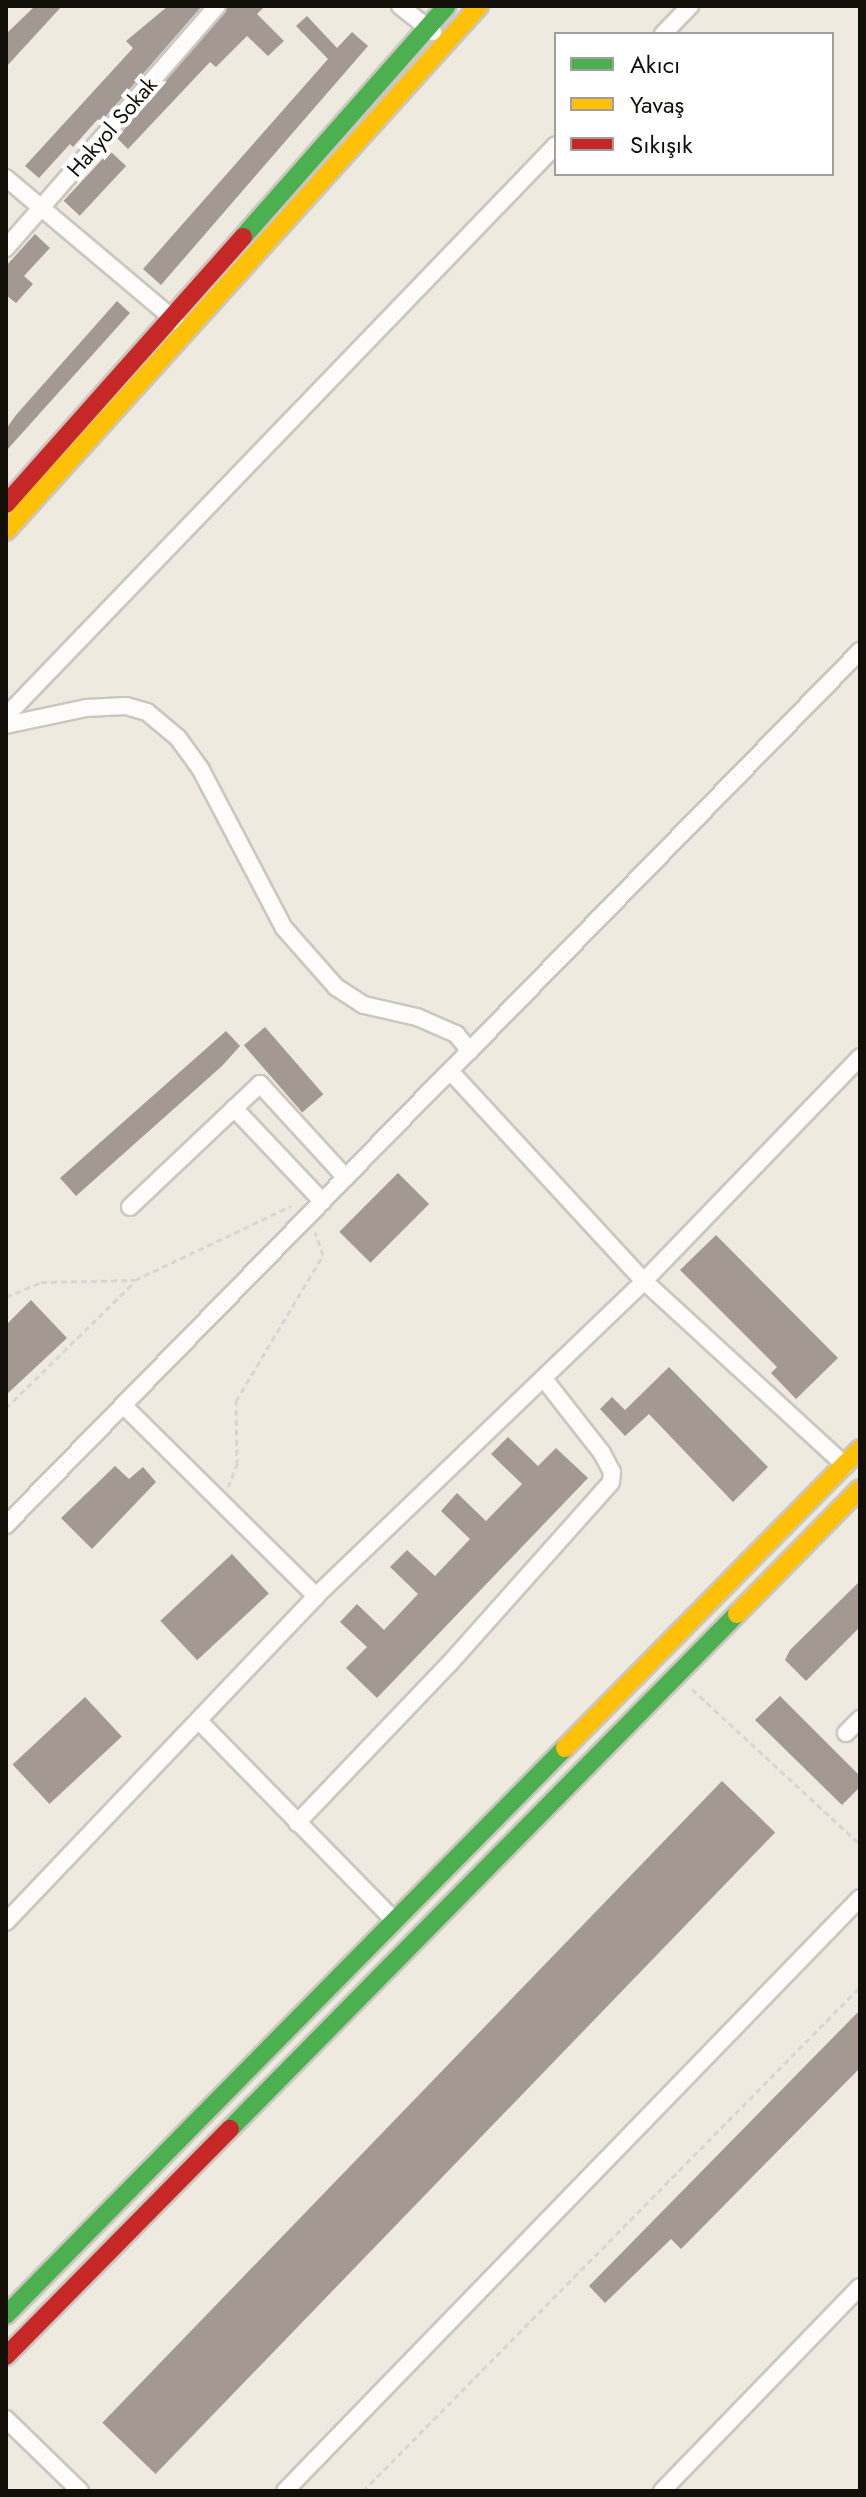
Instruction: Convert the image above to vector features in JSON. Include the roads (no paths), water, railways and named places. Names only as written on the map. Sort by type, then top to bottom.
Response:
[{"type":"street","name":"Hakyol Sokak","points":[[6,248],[217,6]]},
{"type":"street","points":[[400,6],[447,42]]},
{"type":"street","points":[[6,504],[447,6]]},
{"type":"street","points":[[6,531],[479,6]]},
{"type":"street","points":[[665,32],[690,6]]},
{"type":"street","points":[[6,716],[554,147]]},
{"type":"street","points":[[6,178],[172,319],[190,328]]},
{"type":"street","points":[[6,1525],[306,1219],[320,1198],[346,1178],[860,651]]},
{"type":"street","points":[[6,725],[86,708],[126,706],[147,712],[178,738],[201,770],[284,928],[336,987],[364,1005],[417,1017],[456,1034],[470,1051]]},
{"type":"street","points":[[6,1922],[316,1596],[644,1281],[860,1057]]},
{"type":"street","points":[[450,1071],[644,1281],[845,1465]]},
{"type":"street","points":[[130,1207],[260,1084],[346,1178]]},
{"type":"street","points":[[234,1108],[320,1198]]},
{"type":"street","points":[[297,1823],[450,1663],[611,1482],[612,1472],[602,1453],[544,1379]]},
{"type":"street","points":[[123,1405],[316,1596]]},
{"type":"street","points":[[6,2315],[860,1449]]},
{"type":"street","points":[[6,2356],[860,1489]]},
{"type":"street","points":[[846,1733],[860,1719]]},
{"type":"street","points":[[199,1721],[394,1920]]},
{"type":"street","points":[[285,2491],[860,1898]]},
{"type":"street","points":[[662,2491],[860,2287]]},
{"type":"street","points":[[6,2419],[80,2491]]}]
